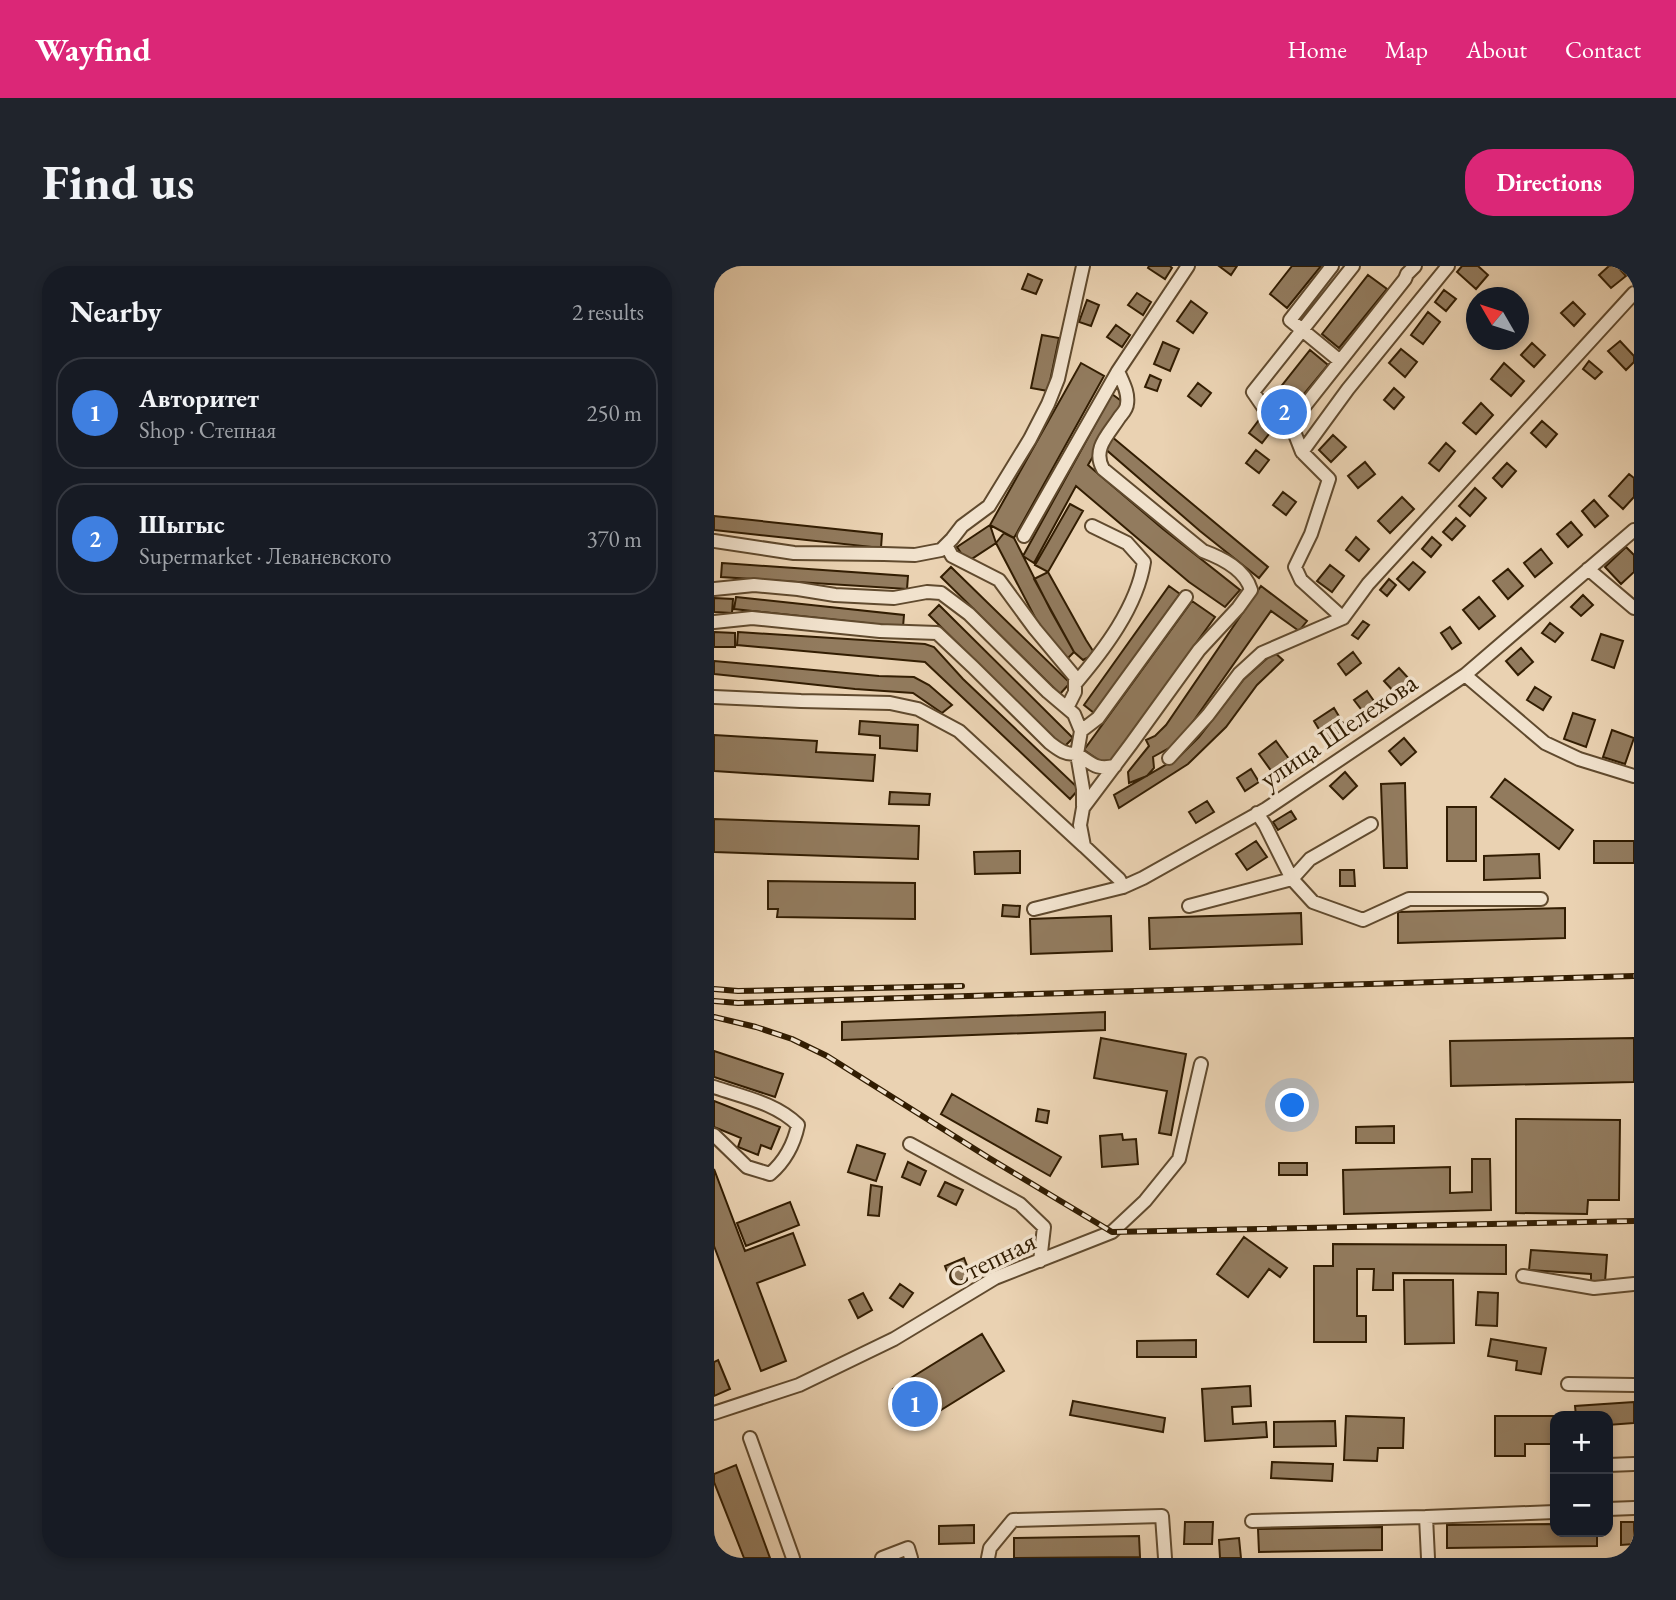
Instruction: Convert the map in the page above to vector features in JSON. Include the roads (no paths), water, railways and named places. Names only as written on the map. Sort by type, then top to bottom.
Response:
[{"type":"street","points":[[714,541],[794,553],[915,555],[941,550],[962,526],[989,506],[1048,404],[1058,379],[1083,266]]},
{"type":"street","points":[[1024,537],[1118,371],[1188,266]]},
{"type":"street","points":[[1332,266],[1290,320],[1340,361]]},
{"type":"street","points":[[1353,266],[1253,391],[1264,408],[1288,427],[1411,270],[1395,266]]},
{"type":"street","points":[[1302,453],[1348,389],[1448,266]]},
{"type":"street","points":[[1169,758],[1208,715],[1239,674],[1262,653],[1343,618],[1368,584],[1634,293]]},
{"type":"street","points":[[1083,808],[1199,650],[1251,590],[1243,574],[1203,551],[1103,469],[1098,452],[1128,406],[1127,394],[1118,371]]},
{"type":"street","points":[[1291,424],[1302,453],[1329,480],[1311,534],[1295,567],[1301,580],[1343,618]]},
{"type":"street","points":[[1075,684],[1101,653],[1123,616],[1141,579],[1143,562],[1127,543],[1092,526]]},
{"type":"street","name":"улица Шелехова","points":[[1034,909],[1123,887],[1257,813],[1465,675],[1634,530]]},
{"type":"street","points":[[946,545],[952,556],[999,580],[1074,677],[1075,692],[1067,708]]},
{"type":"street","points":[[1588,569],[1634,608]]},
{"type":"street","points":[[714,589],[754,586],[894,598],[927,592],[941,593],[969,614],[1074,714],[1082,731],[1077,754],[1083,789],[1080,825],[1084,846]]},
{"type":"street","points":[[1082,731],[1098,718],[1186,597]]},
{"type":"street","points":[[714,622],[752,618],[880,631],[937,633],[1060,751],[1077,754],[1103,768],[1115,766]]},
{"type":"street","points":[[1465,675],[1545,743],[1579,759],[1634,776]]},
{"type":"street","points":[[714,697],[890,703],[918,709],[959,731],[1119,879],[1123,887]]},
{"type":"street","points":[[1257,813],[1292,879],[1313,902],[1363,920],[1409,900],[1541,899]]},
{"type":"street","points":[[1189,906],[1292,879],[1310,859],[1371,824]]},
{"type":"street","name":"Степная","points":[[714,1413],[799,1385],[894,1339],[995,1279],[1112,1232],[1145,1201],[1179,1159],[1201,1064]]},
{"type":"street","points":[[714,1087],[778,1110],[798,1125],[795,1139],[780,1165],[770,1174],[747,1167],[714,1135]]},
{"type":"street","points":[[910,1144],[1020,1204],[1044,1227],[1040,1261]]},
{"type":"street","points":[[1523,1276],[1594,1287],[1634,1284]]},
{"type":"street","points":[[1568,1384],[1634,1384]]},
{"type":"street","points":[[750,1438],[793,1558]]},
{"type":"street","points":[[1613,1465],[1634,1464]]},
{"type":"street","points":[[1613,1509],[1634,1508]]},
{"type":"street","points":[[1252,1521],[1550,1512]]},
{"type":"street","points":[[988,1558],[990,1548],[1013,1520],[1162,1516],[1165,1558]]},
{"type":"street","points":[[1426,1517],[1428,1558]]},
{"type":"street","points":[[883,1558],[908,1548],[911,1558]]},
{"type":"railway","points":[[714,1001],[738,1003],[1634,976]]},
{"type":"railway","points":[[714,989],[738,991],[962,986]]},
{"type":"railway","points":[[714,1017],[792,1039],[827,1056],[1112,1232],[1634,1221]]},
{"type":"place","name":"Шыгыс","points":[[1284,412]]},
{"type":"place","name":"Авторитет","points":[[915,1404]]}]
